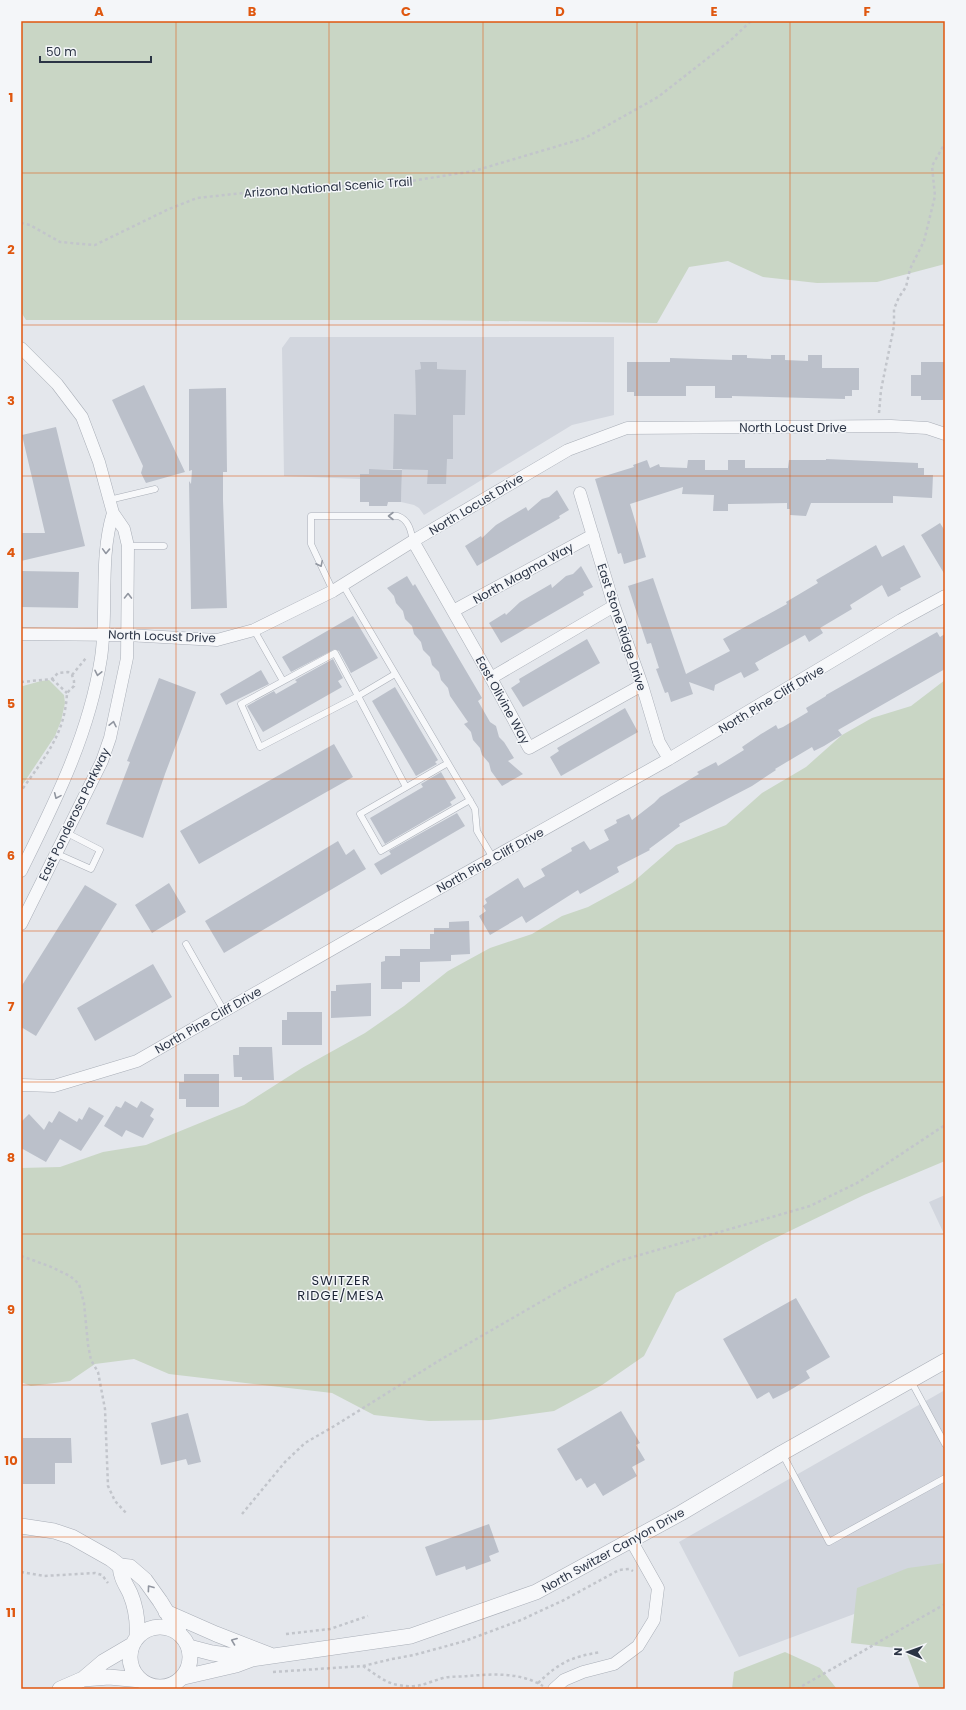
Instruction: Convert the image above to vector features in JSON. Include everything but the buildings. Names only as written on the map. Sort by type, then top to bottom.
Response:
[{"type":"street","name":"East Ponderosa Parkway","points":[[21,348],[57,384],[82,418],[99,462],[113,513],[124,529],[128,546],[127,658],[110,738],[102,761],[63,836],[21,924]]},
{"type":"street","name":"North Locust Drive","points":[[21,634],[127,635],[217,640],[254,630],[338,588],[413,541],[568,450],[627,428],[891,426],[927,428],[945,434]]},
{"type":"street","name":"East Stone Ridge Drive","points":[[580,493],[614,606],[642,685],[659,742],[670,759]]},
{"type":"street","name":"East Ponderosa Parkway","points":[[21,871],[42,831],[74,756],[90,710],[101,659],[104,635],[107,531],[113,513]]},
{"type":"street","name":"North Magma Way","points":[[453,611],[593,535]]},
{"type":"street","name":"East Olivine Way","points":[[413,541],[529,748],[642,685]]},
{"type":"street","name":"North Pine Cliff Drive","points":[[21,1085],[54,1086],[137,1061],[670,759],[902,620],[945,596]]},
{"type":"street","points":[[491,678],[614,606]]},
{"type":"street","points":[[42,831],[63,836]]},
{"type":"street","name":"North Switzer Canyon Drive","points":[[184,1677],[271,1655],[412,1636],[536,1592],[631,1540],[945,1361]]},
{"type":"street","points":[[21,1526],[54,1530],[72,1537],[111,1559],[120,1566],[130,1567],[145,1580],[189,1647],[189,1666],[184,1677],[163,1688],[141,1680],[109,1677],[83,1679]]},
{"type":"street","points":[[549,1688],[583,1672],[614,1664],[638,1646],[654,1620],[658,1588],[631,1540]]},
{"type":"street","points":[[120,1566],[121,1578],[130,1593],[137,1620],[130,1663],[133,1671],[141,1680]]},
{"type":"street","points":[[166,1612],[216,1634],[271,1655]]},
{"type":"street","points":[[60,1689],[83,1679],[103,1662],[134,1641],[143,1632],[151,1629],[170,1629],[178,1632]]},
{"type":"street","name":"North Switzer Canyon Drive","points":[[189,1647],[212,1653],[252,1659]]},
{"type":"lane","points":[[109,500],[156,489]]},
{"type":"lane","points":[[413,541],[410,526],[402,517],[398,516],[311,516],[311,544],[338,588],[395,674],[470,800],[475,809],[477,831],[493,858]]},
{"type":"lane","points":[[128,546],[164,546]]},
{"type":"lane","points":[[254,630],[283,682]]},
{"type":"lane","points":[[395,674],[358,696],[260,747],[241,704],[335,653],[358,696],[406,787]]},
{"type":"lane","points":[[448,763],[360,814],[381,851],[470,800]]},
{"type":"lane","points":[[55,853],[91,869],[100,850],[63,836]]},
{"type":"lane","points":[[186,944],[224,1011]]},
{"type":"lane","points":[[911,1381],[945,1444]]},
{"type":"lane","points":[[782,1453],[828,1542],[945,1478]]},
{"type":"path","name":"Arizona National Scenic Trail","points":[[21,223],[30,224],[60,242],[95,245],[169,209],[197,198],[271,190],[392,184],[474,171],[585,138],[658,97],[731,40],[752,21]]},
{"type":"path","points":[[879,414],[881,390],[894,326],[894,309],[899,297],[906,287],[910,269],[924,241],[934,196],[932,166],[945,143]]},
{"type":"path","points":[[72,675],[86,658]]},
{"type":"path","points":[[21,682],[52,679],[63,671],[72,675],[74,686],[67,693],[62,727],[42,762],[21,791]]},
{"type":"path","points":[[52,679],[67,693]]},
{"type":"path","points":[[242,1514],[285,1462],[305,1443],[440,1360],[568,1286],[619,1261],[810,1206],[859,1182],[945,1124]]},
{"type":"path","points":[[21,1256],[49,1266],[70,1276],[79,1284],[84,1303],[91,1360],[98,1372],[105,1409],[108,1486],[115,1501],[127,1514]]},
{"type":"path","points":[[266,1673],[363,1666],[414,1655],[465,1641],[521,1620],[564,1600],[619,1570],[629,1569],[638,1575]]},
{"type":"path","points":[[21,1572],[44,1576],[102,1575],[112,1587]]},
{"type":"path","points":[[797,1689],[945,1604]]},
{"type":"path","points":[[286,1634],[330,1629],[368,1616]]},
{"type":"path","points":[[538,1683],[553,1668],[566,1661],[576,1657],[606,1652]]},
{"type":"path","points":[[363,1666],[384,1680],[396,1685],[412,1687],[425,1685],[444,1678],[500,1674],[525,1678],[549,1688]]},
{"type":"shaded area","points":[[290,337],[614,337],[614,415],[572,425],[424,515],[419,508],[414,505],[401,502],[402,469],[444,459],[453,459],[453,445],[444,419],[465,370],[437,369],[437,362],[420,362],[421,369],[415,370],[416,415],[394,415],[393,469],[369,469],[369,474],[360,474],[360,479],[284,476],[282,348]]},
{"type":"shaded area","points":[[945,1195],[945,1236],[929,1202]]},
{"type":"shaded area","points":[[945,1390],[945,1580],[739,1657],[679,1542]]},
{"type":"green space","points":[[21,21],[945,21],[945,264],[877,282],[817,283],[763,277],[728,261],[689,267],[657,323],[420,320],[26,320],[21,312]]},
{"type":"green space","points":[[49,680],[64,695],[65,703],[61,721],[55,736],[21,787],[21,685],[23,686]]},
{"type":"green space","points":[[945,680],[945,1161],[864,1195],[765,1243],[676,1293],[644,1356],[602,1385],[554,1411],[489,1420],[429,1421],[374,1415],[332,1393],[169,1374],[134,1359],[95,1364],[70,1381],[31,1386],[21,1382],[21,1168],[60,1167],[103,1152],[146,1145],[244,1105],[302,1068],[365,1033],[404,1006],[448,971],[490,948],[532,934],[562,916],[588,907],[632,883],[676,845],[726,825],[762,793],[806,767],[842,735],[872,718],[911,706]]},
{"type":"green space","points":[[945,1563],[945,1689],[920,1689],[905,1649],[851,1643],[857,1588],[908,1568]]},
{"type":"green space","points":[[785,1652],[820,1668],[837,1689],[732,1689],[734,1672]]},
{"type":"district","name":"SWITZER RIDGE/MESA","points":[[341,1288]]}]
